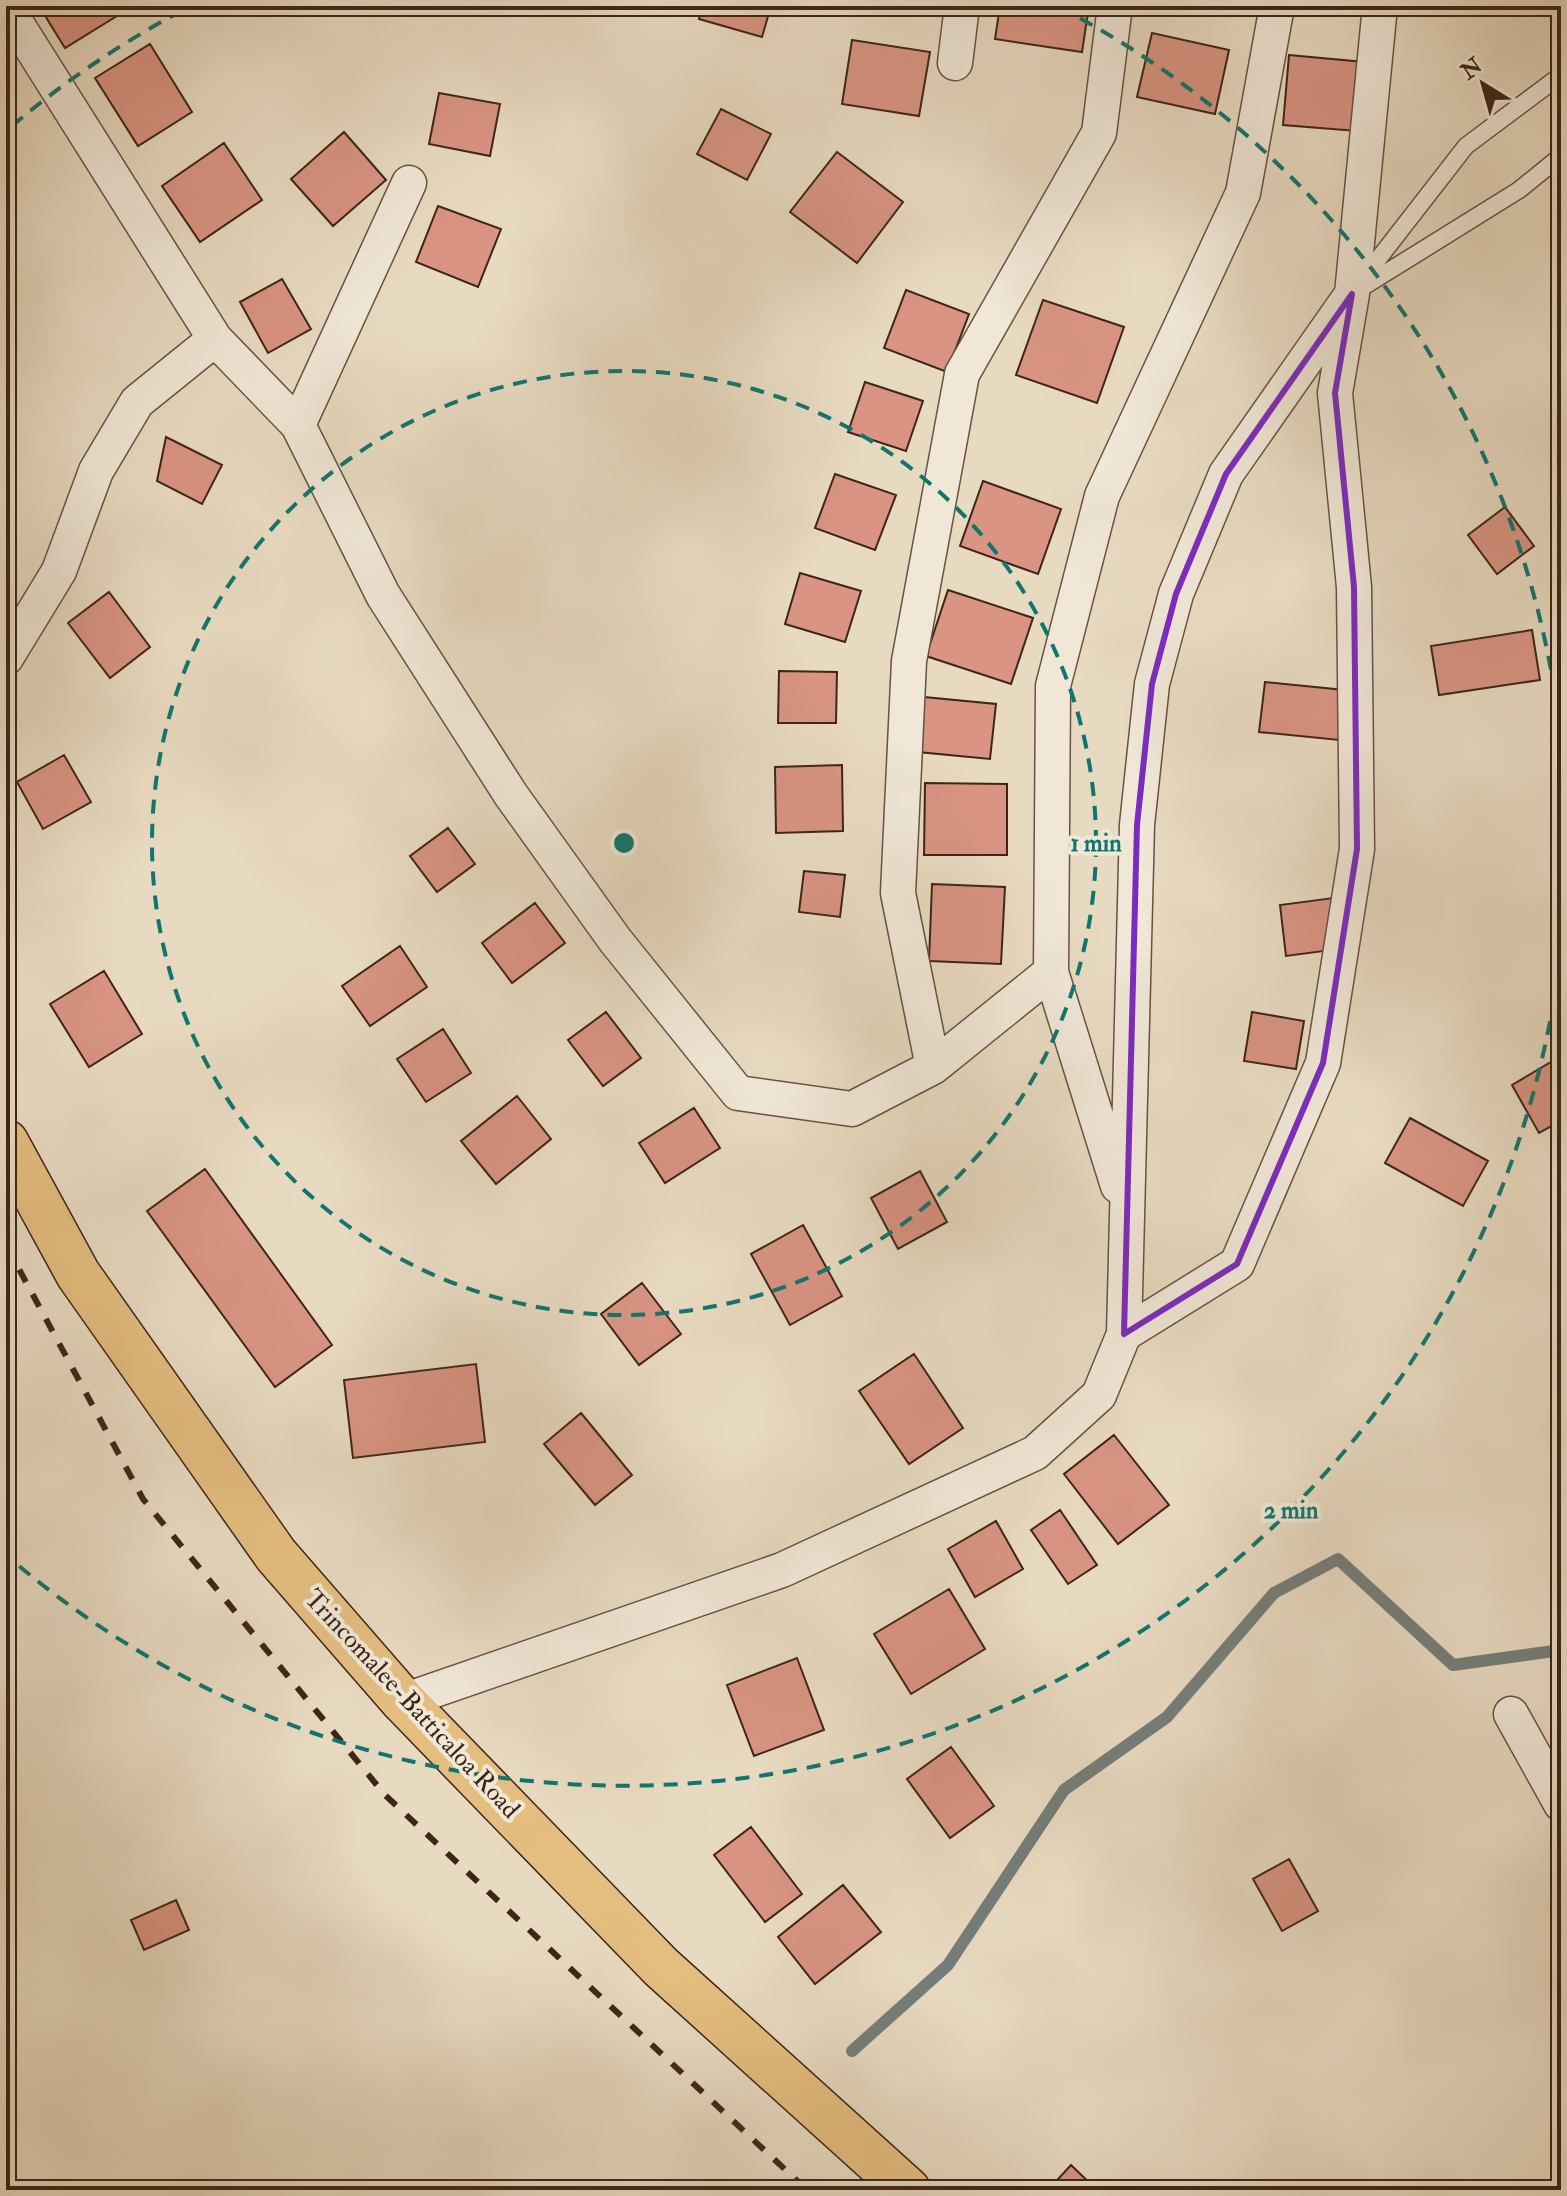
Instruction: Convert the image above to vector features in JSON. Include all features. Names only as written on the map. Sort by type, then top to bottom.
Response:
[{"type":"highway","name":"Trincomalee-Batticaloa Road","points":[[6,1142],[78,1274],[276,1555],[403,1701],[661,1967],[908,2190]]},
{"type":"street","points":[[955,63],[962,6]]},
{"type":"street","points":[[933,1067],[898,893],[909,661],[962,374],[1099,133],[1115,6]]},
{"type":"street","points":[[1127,1213],[1051,972],[1053,686],[1102,496],[1243,193],[1277,6]]},
{"type":"street","points":[[1124,1334],[1237,1264],[1323,1063],[1357,849],[1354,587],[1335,393],[1352,294],[1380,6]]},
{"type":"street","points":[[13,18],[215,339],[298,425],[383,595],[511,795],[615,940],[738,1093],[852,1109],[933,1067],[1051,972]]},
{"type":"street","points":[[298,425],[409,183]]},
{"type":"street","points":[[403,1701],[782,1570],[1035,1453],[1099,1395],[1124,1334],[1137,825],[1152,684],[1176,594],[1226,474],[1352,294]]},
{"type":"street","points":[[6,658],[59,571],[96,471],[137,402],[215,339]]},
{"type":"street","points":[[1511,1714],[1561,1804]]},
{"type":"lane","points":[[1352,294],[1466,146],[1561,75]]},
{"type":"lane","points":[[1352,294],[1519,190],[1561,156]]},
{"type":"highlighted area","points":[[1352,294],[1335,393],[1354,587],[1357,849],[1323,1063],[1237,1264],[1124,1334],[1137,825],[1152,684],[1176,594],[1226,474]]},
{"type":"building","points":[[39,6],[133,6],[65,48]]},
{"type":"building","points":[[703,6],[771,6],[762,37],[699,19]]},
{"type":"building","points":[[851,6],[931,6],[929,16]]},
{"type":"building","points":[[1000,6],[1089,6],[1082,52],[995,39]]},
{"type":"building","points":[[1152,33],[1229,50],[1215,114],[1137,97]]},
{"type":"building","points":[[852,40],[930,52],[919,116],[842,104]]},
{"type":"building","points":[[150,44],[192,112],[138,146],[95,78]]},
{"type":"building","points":[[1289,55],[1364,62],[1357,131],[1283,125]]},
{"type":"building","points":[[439,93],[500,104],[490,156],[429,144]]},
{"type":"building","points":[[721,109],[771,134],[747,180],[697,154]]},
{"type":"building","points":[[344,132],[386,180],[333,226],[291,179]]},
{"type":"building","points":[[224,143],[262,200],[200,242],[162,186]]},
{"type":"building","points":[[837,152],[903,202],[857,263],[790,212]]},
{"type":"building","points":[[438,206],[501,229],[478,287],[416,262]]},
{"type":"building","points":[[282,279],[311,329],[268,353],[240,302]]},
{"type":"building","points":[[906,290],[969,314],[947,372],[884,348]]},
{"type":"building","points":[[1043,300],[1124,327],[1097,403],[1016,375]]},
{"type":"building","points":[[865,382],[923,401],[906,451],[848,432]]},
{"type":"building","points":[[166,437],[222,465],[202,504],[157,481]]},
{"type":"building","points":[[835,474],[896,495],[875,550],[815,528]]},
{"type":"building","points":[[983,481],[1061,509],[1038,574],[960,546]]},
{"type":"building","points":[[1505,507],[1534,546],[1497,574],[1468,535]]},
{"type":"building","points":[[800,573],[861,591],[845,642],[785,624]]},
{"type":"building","points":[[948,590],[1033,618],[1011,684],[926,656]]},
{"type":"building","points":[[109,592],[150,647],[110,678],[68,623]]},
{"type":"building","points":[[1532,630],[1540,680],[1439,695],[1431,646]]},
{"type":"building","points":[[779,671],[837,672],[836,723],[778,723]]},
{"type":"building","points":[[1265,682],[1364,692],[1359,742],[1259,732]]},
{"type":"building","points":[[924,697],[996,704],[990,759],[918,752]]},
{"type":"building","points":[[64,755],[91,802],[43,829],[17,782]]},
{"type":"building","points":[[842,765],[843,831],[776,833],[775,767]]},
{"type":"building","points":[[925,783],[1007,784],[1007,855],[924,855]]},
{"type":"building","points":[[448,828],[475,864],[437,892],[410,856]]},
{"type":"building","points":[[804,871],[845,875],[840,917],[799,912]]},
{"type":"building","points":[[932,884],[1005,887],[1001,964],[929,961]]},
{"type":"building","points":[[1341,897],[1347,948],[1286,956],[1280,905]]},
{"type":"building","points":[[535,903],[565,943],[512,983],[482,943]]},
{"type":"building","points":[[400,946],[427,987],[370,1026],[342,986]]},
{"type":"building","points":[[104,971],[142,1034],[89,1067],[50,1004]]},
{"type":"building","points":[[606,1012],[641,1058],[603,1086],[568,1040]]},
{"type":"building","points":[[1252,1012],[1304,1021],[1296,1069],[1244,1061]]},
{"type":"building","points":[[443,1029],[471,1073],[426,1102],[397,1059]]},
{"type":"building","points":[[1561,1056],[1561,1121],[1539,1133],[1512,1085]]},
{"type":"building","points":[[517,1096],[551,1139],[496,1184],[461,1141]]},
{"type":"building","points":[[694,1108],[720,1148],[665,1183],[639,1143]]},
{"type":"building","points":[[1410,1118],[1488,1161],[1463,1206],[1385,1163]]},
{"type":"building","points":[[205,1169],[332,1345],[275,1387],[147,1211]]},
{"type":"building","points":[[920,1171],[947,1222],[898,1249],[871,1198]]},
{"type":"building","points":[[803,1225],[842,1296],[790,1325],[751,1254]]},
{"type":"building","points":[[642,1283],[681,1334],[639,1365],[601,1314]]},
{"type":"building","points":[[914,1354],[963,1428],[909,1464],[859,1391]]},
{"type":"building","points":[[476,1364],[485,1442],[353,1458],[344,1380]]},
{"type":"building","points":[[581,1413],[632,1475],[595,1505],[544,1444]]},
{"type":"building","points":[[1114,1435],[1169,1505],[1118,1544],[1064,1474]]},
{"type":"building","points":[[1060,1510],[1097,1565],[1068,1584],[1031,1530]]},
{"type":"building","points":[[996,1521],[1023,1569],[975,1597],[948,1549]]},
{"type":"building","points":[[949,1589],[985,1649],[911,1694],[874,1634]]},
{"type":"building","points":[[797,1658],[824,1730],[754,1756],[727,1685]]},
{"type":"building","points":[[951,1747],[994,1806],[950,1838],[907,1779]]},
{"type":"building","points":[[751,1827],[802,1894],[765,1922],[714,1855]]},
{"type":"building","points":[[1289,1859],[1318,1911],[1282,1931],[1253,1879]]},
{"type":"building","points":[[843,1885],[881,1932],[815,1984],[778,1937]]},
{"type":"building","points":[[176,1900],[189,1930],[144,1950],[131,1920]]},
{"type":"building","points":[[1071,2165],[1097,2190],[1048,2190]]},
{"type":"waterway","points":[[852,2051],[948,1965],[1064,1790],[1167,1717],[1274,1593],[1338,1559],[1453,1665],[1561,1650]]},
{"type":"railway","points":[[6,1245],[143,1499],[385,1795],[807,2190]]}]
